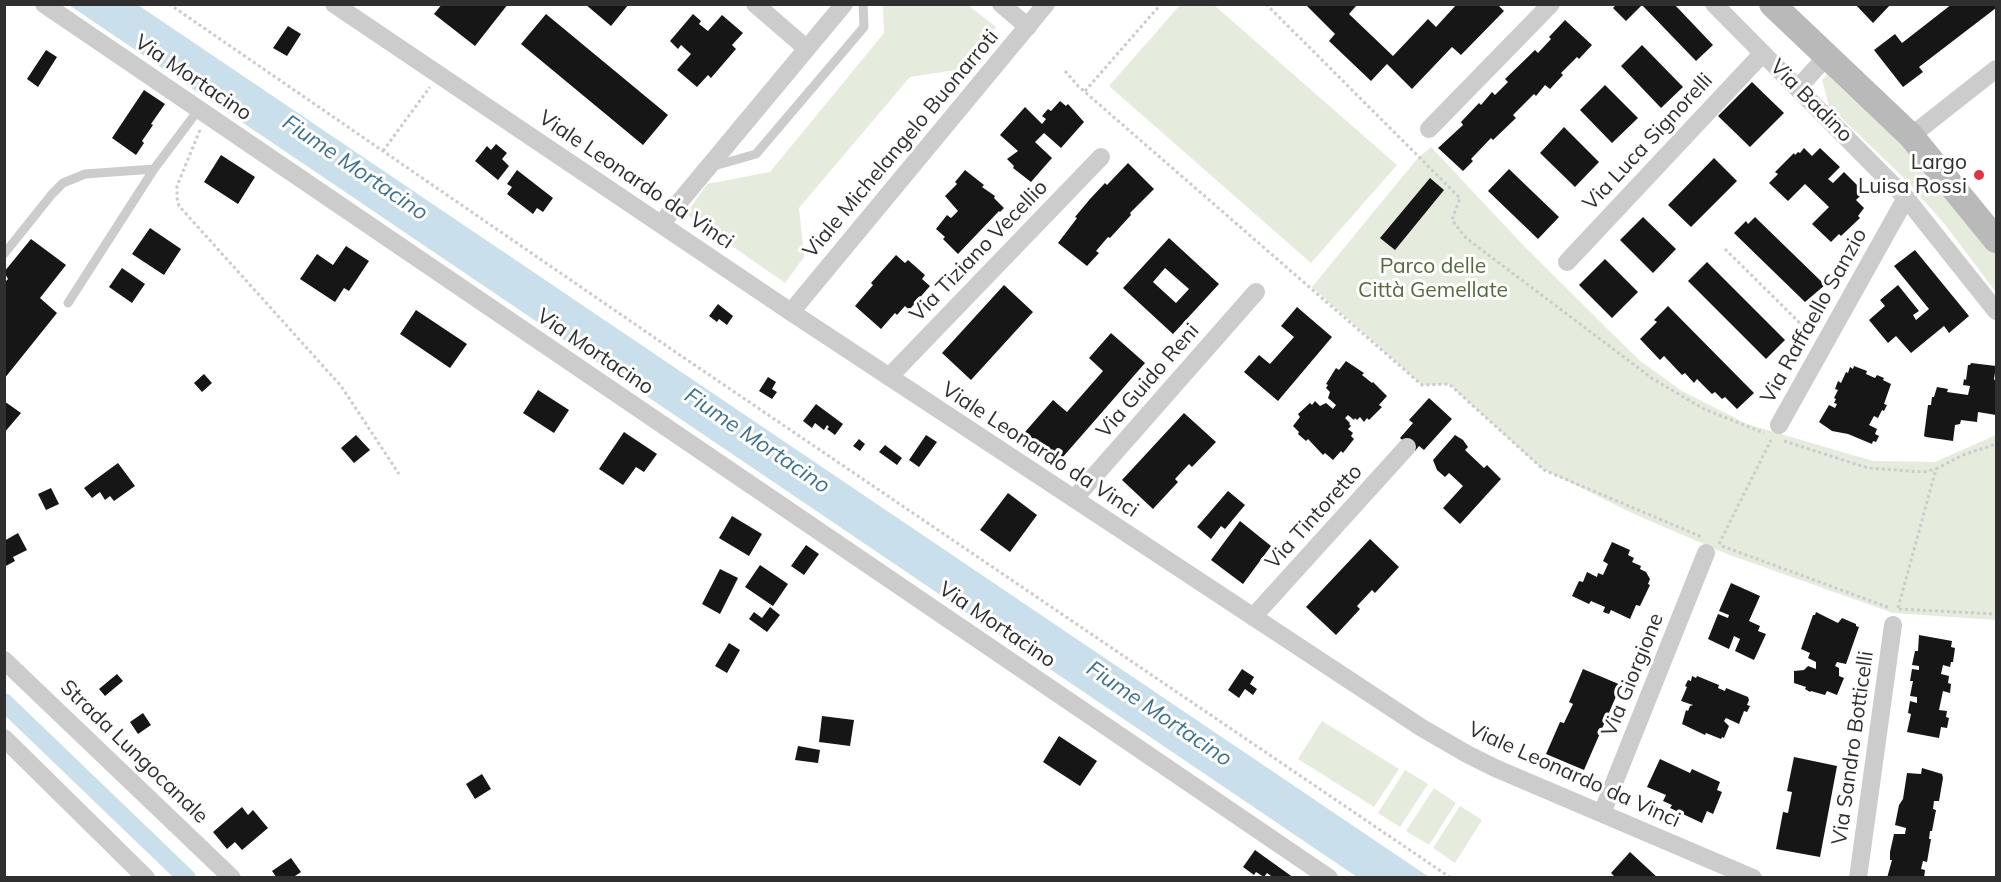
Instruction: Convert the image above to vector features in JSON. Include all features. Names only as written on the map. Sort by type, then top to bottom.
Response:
[{"type":"street","name":"Via Mortacino","points":[[45,4],[1329,878]]},
{"type":"street","name":"Viale Leonardo da Vinci","points":[[334,4],[791,312],[1422,728],[1467,754],[1753,878]]},
{"type":"street","points":[[755,4],[807,48]]},
{"type":"street","points":[[661,224],[844,4]]},
{"type":"street","points":[[1001,4],[1028,27]]},
{"type":"street","name":"Viale Michelangelo Buonarroti","points":[[791,312],[1046,4]]},
{"type":"street","points":[[1429,129],[1551,4]]},
{"type":"street","name":"Via Badino","points":[[1714,4],[1906,198],[1996,311]]},
{"type":"street","name":"Via Badino","points":[[1772,4],[1911,136],[1996,240]]},
{"type":"street","name":"Via Luca Signorelli","points":[[1567,262],[1763,53]]},
{"type":"street","points":[[1798,88],[1827,56]]},
{"type":"street","points":[[1911,136],[1996,69]]},
{"type":"street","name":"Via Tiziano Vecellio","points":[[889,377],[1101,157]]},
{"type":"street","name":"Via Raffaello Sanzio","points":[[1776,431],[1906,198]]},
{"type":"street","name":"Via Guido Reni","points":[[1074,499],[1256,292]]},
{"type":"street","name":"Via Tintoretto","points":[[1253,617],[1407,447]]},
{"type":"street","name":"Via Giorgione","points":[[1602,813],[1711,546]]},
{"type":"street","name":"Via Sandro Botticelli","points":[[1858,878],[1895,617]]},
{"type":"street","name":"Strada Lungocanale","points":[[4,660],[232,878]]},
{"type":"street","points":[[4,738],[146,878]]},
{"type":"lane","points":[[708,167],[756,154],[864,27],[863,4]]},
{"type":"lane","points":[[68,303],[153,169],[203,112]]},
{"type":"lane","points":[[4,254],[52,194],[70,179],[95,173],[153,169]]},
{"type":"path","points":[[169,4],[1451,878]]},
{"type":"path","points":[[1085,91],[1161,4]]},
{"type":"path","points":[[1266,4],[1461,198],[1452,220],[1466,238],[1653,379],[1704,409],[1776,431],[1868,468],[1923,472],[1936,469],[1963,455],[1996,444]]},
{"type":"path","points":[[1065,71],[1085,91],[1422,385],[1449,384],[1544,470],[1711,546],[1892,608],[1895,617]]},
{"type":"path","points":[[383,151],[439,75]]},
{"type":"path","points":[[203,112],[177,186],[180,206],[332,375],[399,474]]},
{"type":"path","points":[[1725,249],[1824,346]]},
{"type":"path","points":[[1711,546],[1776,431]]},
{"type":"path","points":[[1895,617],[1936,469]]},
{"type":"path","points":[[1895,617],[1996,614]]},
{"type":"green space","points":[[883,5],[968,5],[996,27],[962,69],[910,77],[799,208],[804,257],[785,283],[686,214],[707,184],[770,172],[884,33]]},
{"type":"green space","points":[[1180,5],[1214,5],[1397,165],[1311,263],[1109,86]]},
{"type":"green space","points":[[1827,75],[1937,178],[1996,253],[1996,292],[1946,226],[1906,180],[1829,106],[1822,80]]},
{"type":"green space","name":"Parco delle Città Gemellate","points":[[1431,147],[1524,246],[1639,360],[1682,391],[1747,424],[1873,461],[1935,462],[1996,435],[1996,620],[1893,613],[1727,554],[1634,514],[1541,468],[1449,384],[1422,385],[1312,287],[1417,159]]},
{"type":"green space","points":[[1322,721],[1399,769],[1374,807],[1298,759]]},
{"type":"green space","points":[[1405,770],[1428,784],[1400,827],[1378,813]]},
{"type":"green space","points":[[1434,788],[1456,803],[1429,845],[1406,831]]},
{"type":"green space","points":[[1460,806],[1482,820],[1455,863],[1433,848]]},
{"type":"water","name":"Fiume Mortacino","points":[[69,5],[138,5],[1429,877],[1357,877]]},
{"type":"building","points":[[442,4],[508,4],[475,46],[434,14]]},
{"type":"building","points":[[585,4],[629,4],[611,26]]},
{"type":"building","points":[[1305,4],[1354,4],[1356,6],[1349,14],[1393,56],[1428,19],[1436,27],[1457,4],[1497,4],[1504,11],[1461,55],[1452,47],[1412,89],[1387,64],[1371,81],[1329,41],[1335,34]]},
{"type":"building","points":[[1617,4],[1674,4],[1713,45],[1696,61],[1642,5],[1626,21],[1613,8]]},
{"type":"building","points":[[1855,4],[1891,4],[1873,23]]},
{"type":"building","points":[[1952,4],[1996,4],[1996,8],[1919,67],[1923,72],[1903,87],[1874,50],[1895,34],[1902,43]]},
{"type":"building","points":[[546,14],[668,115],[643,145],[521,44]]},
{"type":"building","points":[[693,14],[701,21],[699,24],[708,31],[722,15],[743,33],[732,45],[736,49],[711,78],[708,75],[697,87],[677,70],[691,54],[681,45],[678,49],[670,41]]},
{"type":"building","points":[[1565,20],[1592,45],[1561,73],[1563,75],[1550,89],[1545,85],[1536,96],[1534,94],[1513,115],[1516,118],[1493,140],[1491,138],[1463,171],[1438,148],[1463,125],[1461,122],[1479,103],[1481,105],[1492,92],[1495,95],[1508,82],[1505,79],[1535,50],[1538,53]]},
{"type":"building","points":[[288,26],[301,34],[287,56],[273,48]]},
{"type":"building","points":[[1642,45],[1683,87],[1661,108],[1621,66]]},
{"type":"building","points":[[46,50],[57,57],[38,87],[27,79]]},
{"type":"building","points":[[1752,82],[1784,113],[1750,147],[1718,116]]},
{"type":"building","points":[[1605,85],[1638,118],[1612,143],[1580,110]]},
{"type":"building","points":[[144,90],[165,104],[151,124],[153,125],[136,155],[112,138]]},
{"type":"building","points":[[1060,101],[1066,106],[1068,104],[1084,122],[1061,148],[1044,133],[1035,142],[1052,158],[1031,182],[1013,168],[1014,166],[1007,159],[1018,151],[1000,135],[1025,107],[1042,124],[1046,119],[1042,116],[1048,109],[1051,111]]},
{"type":"building","points":[[1564,127],[1599,162],[1575,187],[1540,153]]},
{"type":"building","points":[[496,144],[507,153],[502,159],[509,166],[498,180],[475,161],[487,146],[491,150]]},
{"type":"building","points":[[1804,148],[1812,156],[1820,148],[1840,167],[1828,179],[1833,183],[1844,172],[1864,192],[1856,200],[1864,208],[1858,216],[1860,218],[1831,242],[1812,224],[1829,207],[1805,184],[1788,201],[1769,183],[1778,174],[1775,172],[1794,153],[1795,155],[1800,153]]},
{"type":"building","points":[[221,155],[255,177],[238,204],[204,182]]},
{"type":"building","points":[[1714,158],[1737,181],[1691,227],[1668,205]]},
{"type":"building","points":[[1128,163],[1154,189],[1130,213],[1131,215],[1110,238],[1108,237],[1096,251],[1099,253],[1087,266],[1058,243],[1090,199]]},
{"type":"building","points":[[1509,169],[1559,217],[1538,239],[1488,191]]},
{"type":"building","points":[[517,170],[553,198],[543,212],[537,208],[533,214],[507,194],[512,187],[507,184]]},
{"type":"building","points":[[965,170],[984,185],[982,187],[995,196],[994,198],[1004,208],[958,254],[936,229],[947,215],[951,218],[958,211],[945,196],[957,184],[955,182]]},
{"type":"building","points":[[1430,178],[1444,190],[1395,250],[1380,238]]},
{"type":"building","points":[[1643,217],[1676,249],[1653,273],[1620,240]]},
{"type":"building","points":[[1755,217],[1825,285],[1805,302],[1734,233],[1746,221],[1748,224]]},
{"type":"building","points":[[150,228],[181,249],[164,275],[132,254]]},
{"type":"building","points":[[1169,238],[1219,284],[1173,334],[1123,288]],"holes":[[[1165,268],[1189,289],[1176,303],[1153,282]]]},
{"type":"building","points":[[31,239],[66,265],[40,298],[57,313],[4,379],[4,283],[8,279],[4,272]]},
{"type":"building","points":[[346,246],[369,261],[349,291],[344,288],[335,302],[300,279],[317,254],[333,265]]},
{"type":"building","points":[[1915,250],[1969,316],[1949,333],[1944,326],[1911,353],[1896,336],[1888,343],[1869,320],[1885,306],[1880,300],[1898,285],[1919,311],[1913,315],[1916,320],[1929,309],[1894,266]]},
{"type":"building","points":[[896,255],[905,263],[908,260],[925,275],[922,279],[930,286],[909,310],[905,306],[897,315],[895,313],[881,329],[855,306],[873,285],[871,283]]},
{"type":"building","points":[[1605,259],[1638,292],[1612,318],[1579,285]]},
{"type":"building","points":[[1707,262],[1785,340],[1766,359],[1688,281]]},
{"type":"building","points":[[122,268],[145,284],[132,303],[109,287]]},
{"type":"building","points":[[1004,285],[1033,312],[971,380],[942,353]]},
{"type":"building","points":[[718,304],[733,316],[727,325],[709,316]]},
{"type":"building","points":[[1668,306],[1754,393],[1737,409],[1725,397],[1722,399],[1715,392],[1712,394],[1697,379],[1694,383],[1685,373],[1682,375],[1664,356],[1660,360],[1640,339],[1657,322],[1654,320]]},
{"type":"building","points":[[1297,307],[1332,337],[1278,401],[1244,372],[1259,355],[1270,364],[1294,337],[1281,326]]},
{"type":"building","points":[[416,310],[467,344],[450,368],[400,334]]},
{"type":"building","points":[[1111,333],[1145,363],[1062,458],[1053,450],[1050,453],[1025,432],[1053,400],[1067,412],[1103,371],[1089,358]]},
{"type":"building","points":[[1346,361],[1364,373],[1362,375],[1387,396],[1379,405],[1382,407],[1369,420],[1367,418],[1364,422],[1360,417],[1354,420],[1348,415],[1345,418],[1350,423],[1351,426],[1348,429],[1353,433],[1351,436],[1354,439],[1343,453],[1341,451],[1333,460],[1325,453],[1323,455],[1308,439],[1306,441],[1293,426],[1300,417],[1298,414],[1310,403],[1312,405],[1315,401],[1320,406],[1326,403],[1333,409],[1336,405],[1328,398],[1330,392],[1326,384],[1336,368],[1339,370]]},
{"type":"building","points":[[1971,363],[1996,366],[1994,379],[1996,382],[1996,415],[1978,412],[1977,422],[1961,420],[1960,424],[1955,425],[1953,441],[1924,436],[1928,405],[1931,405],[1937,387],[1948,389],[1947,392],[1968,395],[1970,386],[1963,385],[1968,365]]},
{"type":"building","points":[[1854,366],[1867,371],[1866,374],[1875,378],[1877,375],[1884,378],[1883,380],[1891,384],[1884,411],[1882,410],[1878,418],[1874,416],[1869,425],[1877,429],[1875,434],[1879,436],[1872,444],[1848,434],[1832,431],[1819,422],[1829,405],[1835,408],[1837,404],[1834,403],[1836,399],[1834,398],[1838,390],[1835,389],[1838,381],[1841,383],[1846,372],[1848,373],[1850,367],[1853,369]]},
{"type":"building","points":[[204,374],[212,383],[202,392],[194,383]]},
{"type":"building","points":[[768,377],[776,382],[772,389],[777,392],[772,399],[759,391]]},
{"type":"building","points":[[538,390],[569,410],[554,433],[523,413]]},
{"type":"building","points":[[1429,398],[1452,419],[1424,450],[1419,446],[1415,451],[1400,438],[1413,423],[1409,420]]},
{"type":"building","points":[[4,401],[21,413],[4,433]]},
{"type":"building","points":[[816,404],[843,424],[835,435],[827,429],[829,427],[827,425],[824,430],[815,423],[812,428],[803,421]]},
{"type":"building","points":[[1184,413],[1216,442],[1192,467],[1189,464],[1175,479],[1178,482],[1153,509],[1122,480]]},
{"type":"building","points":[[624,432],[657,454],[644,472],[636,467],[623,485],[599,469]]},
{"type":"building","points":[[356,435],[370,450],[354,463],[341,448]]},
{"type":"building","points":[[926,435],[937,442],[919,467],[909,460]]},
{"type":"building","points":[[1455,435],[1468,447],[1465,450],[1484,468],[1487,465],[1501,479],[1460,524],[1443,508],[1463,486],[1449,473],[1445,477],[1437,470],[1433,460]]},
{"type":"building","points":[[859,439],[865,444],[860,451],[853,446]]},
{"type":"building","points":[[885,445],[902,458],[897,465],[879,452]]},
{"type":"building","points":[[118,463],[135,486],[114,501],[110,496],[105,500],[100,492],[92,498],[84,488]]},
{"type":"building","points":[[51,488],[59,504],[46,510],[38,494]]},
{"type":"building","points":[[1228,491],[1245,505],[1225,529],[1221,526],[1211,539],[1197,527]]},
{"type":"building","points":[[1008,493],[1037,515],[1010,552],[980,530]]},
{"type":"building","points":[[732,516],[762,534],[749,556],[719,538]]},
{"type":"building","points":[[1240,521],[1271,546],[1243,584],[1211,560]]},
{"type":"building","points":[[18,533],[27,550],[13,557],[15,561],[4,567],[4,541]]},
{"type":"building","points":[[1370,539],[1399,567],[1375,593],[1372,590],[1357,606],[1360,609],[1336,635],[1306,607]]},
{"type":"building","points":[[1612,542],[1630,550],[1628,555],[1634,558],[1632,562],[1641,566],[1640,569],[1646,572],[1650,579],[1648,584],[1650,585],[1640,606],[1636,605],[1630,619],[1611,610],[1609,614],[1603,612],[1605,607],[1591,601],[1589,604],[1572,596],[1579,581],[1583,582],[1587,572],[1597,577],[1598,573],[1603,575],[1608,564],[1603,561]]},
{"type":"building","points":[[806,545],[819,554],[804,575],[791,566]]},
{"type":"building","points":[[760,565],[788,584],[773,606],[745,587]]},
{"type":"building","points":[[720,569],[738,578],[720,614],[702,604]]},
{"type":"building","points":[[1731,583],[1760,596],[1749,621],[1760,626],[1758,631],[1766,634],[1754,660],[1735,651],[1740,639],[1734,636],[1729,649],[1708,639],[1718,614],[1728,618],[1729,615],[1719,611]]},
{"type":"building","points":[[770,607],[780,615],[767,632],[749,619],[754,612],[762,618]]},
{"type":"building","points":[[1816,612],[1838,623],[1842,618],[1859,627],[1846,664],[1837,662],[1835,666],[1839,668],[1839,676],[1844,678],[1837,695],[1827,691],[1825,695],[1810,692],[1805,689],[1806,687],[1794,683],[1794,671],[1804,670],[1808,666],[1816,669],[1816,662],[1808,658],[1810,653],[1801,649]]},
{"type":"building","points":[[1919,635],[1952,641],[1951,647],[1955,648],[1953,662],[1950,667],[1943,665],[1941,674],[1949,676],[1948,683],[1951,684],[1950,693],[1943,691],[1939,710],[1947,711],[1946,717],[1949,718],[1947,728],[1941,727],[1939,738],[1907,732],[1911,714],[1908,713],[1910,701],[1917,703],[1917,697],[1910,696],[1913,681],[1910,681],[1912,669],[1919,670],[1919,666],[1912,665],[1915,651],[1918,651]]},
{"type":"building","points":[[729,643],[740,650],[727,673],[715,666]]},
{"type":"building","points":[[1242,669],[1254,677],[1250,684],[1257,689],[1253,695],[1245,689],[1239,698],[1228,690]]},
{"type":"building","points":[[1583,669],[1621,685],[1584,770],[1546,754],[1560,722],[1564,723],[1573,704],[1569,702]]},
{"type":"building","points":[[117,674],[123,681],[105,696],[99,689]]},
{"type":"building","points":[[1692,676],[1719,685],[1718,688],[1725,691],[1726,688],[1748,697],[1747,705],[1750,706],[1747,712],[1744,711],[1739,724],[1726,718],[1724,721],[1729,726],[1724,738],[1706,733],[1705,735],[1682,724],[1686,710],[1688,711],[1693,705],[1681,701],[1687,687],[1685,686],[1688,680],[1691,681]]},
{"type":"building","points":[[143,713],[151,725],[138,734],[130,722]]},
{"type":"building","points":[[822,716],[854,720],[850,746],[819,742]]},
{"type":"building","points":[[1059,736],[1097,761],[1080,786],[1043,762]]},
{"type":"building","points":[[798,746],[820,750],[818,763],[795,760]]},
{"type":"building","points":[[1794,757],[1837,766],[1820,857],[1776,849],[1783,812],[1788,813],[1792,792],[1787,791]]},
{"type":"building","points":[[1660,759],[1690,773],[1692,769],[1720,782],[1717,790],[1722,792],[1713,814],[1707,811],[1702,823],[1670,808],[1672,805],[1663,801],[1666,795],[1647,787]]},
{"type":"building","points":[[1922,768],[1942,774],[1943,778],[1939,801],[1934,801],[1933,809],[1936,810],[1932,831],[1930,831],[1927,862],[1923,861],[1921,869],[1925,870],[1924,878],[1887,878],[1892,860],[1890,860],[1890,852],[1894,834],[1905,834],[1906,828],[1895,825],[1899,805],[1903,799],[1907,773],[1921,774]]},
{"type":"building","points":[[482,774],[491,789],[475,799],[466,784]]},
{"type":"building","points":[[242,807],[248,815],[253,810],[268,828],[242,850],[235,842],[227,849],[213,832]]},
{"type":"building","points":[[1255,850],[1294,878],[1274,878],[1267,873],[1264,877],[1256,872],[1254,875],[1243,867]]},
{"type":"building","points":[[1630,852],[1658,878],[1616,878],[1611,873]]},
{"type":"building","points":[[291,858],[301,872],[292,878],[277,878],[272,871]]},
{"type":"waterway","points":[[4,702],[187,878]]},
{"type":"place","name":"Largo Luisa Rossi","points":[[1979,175]]}]
